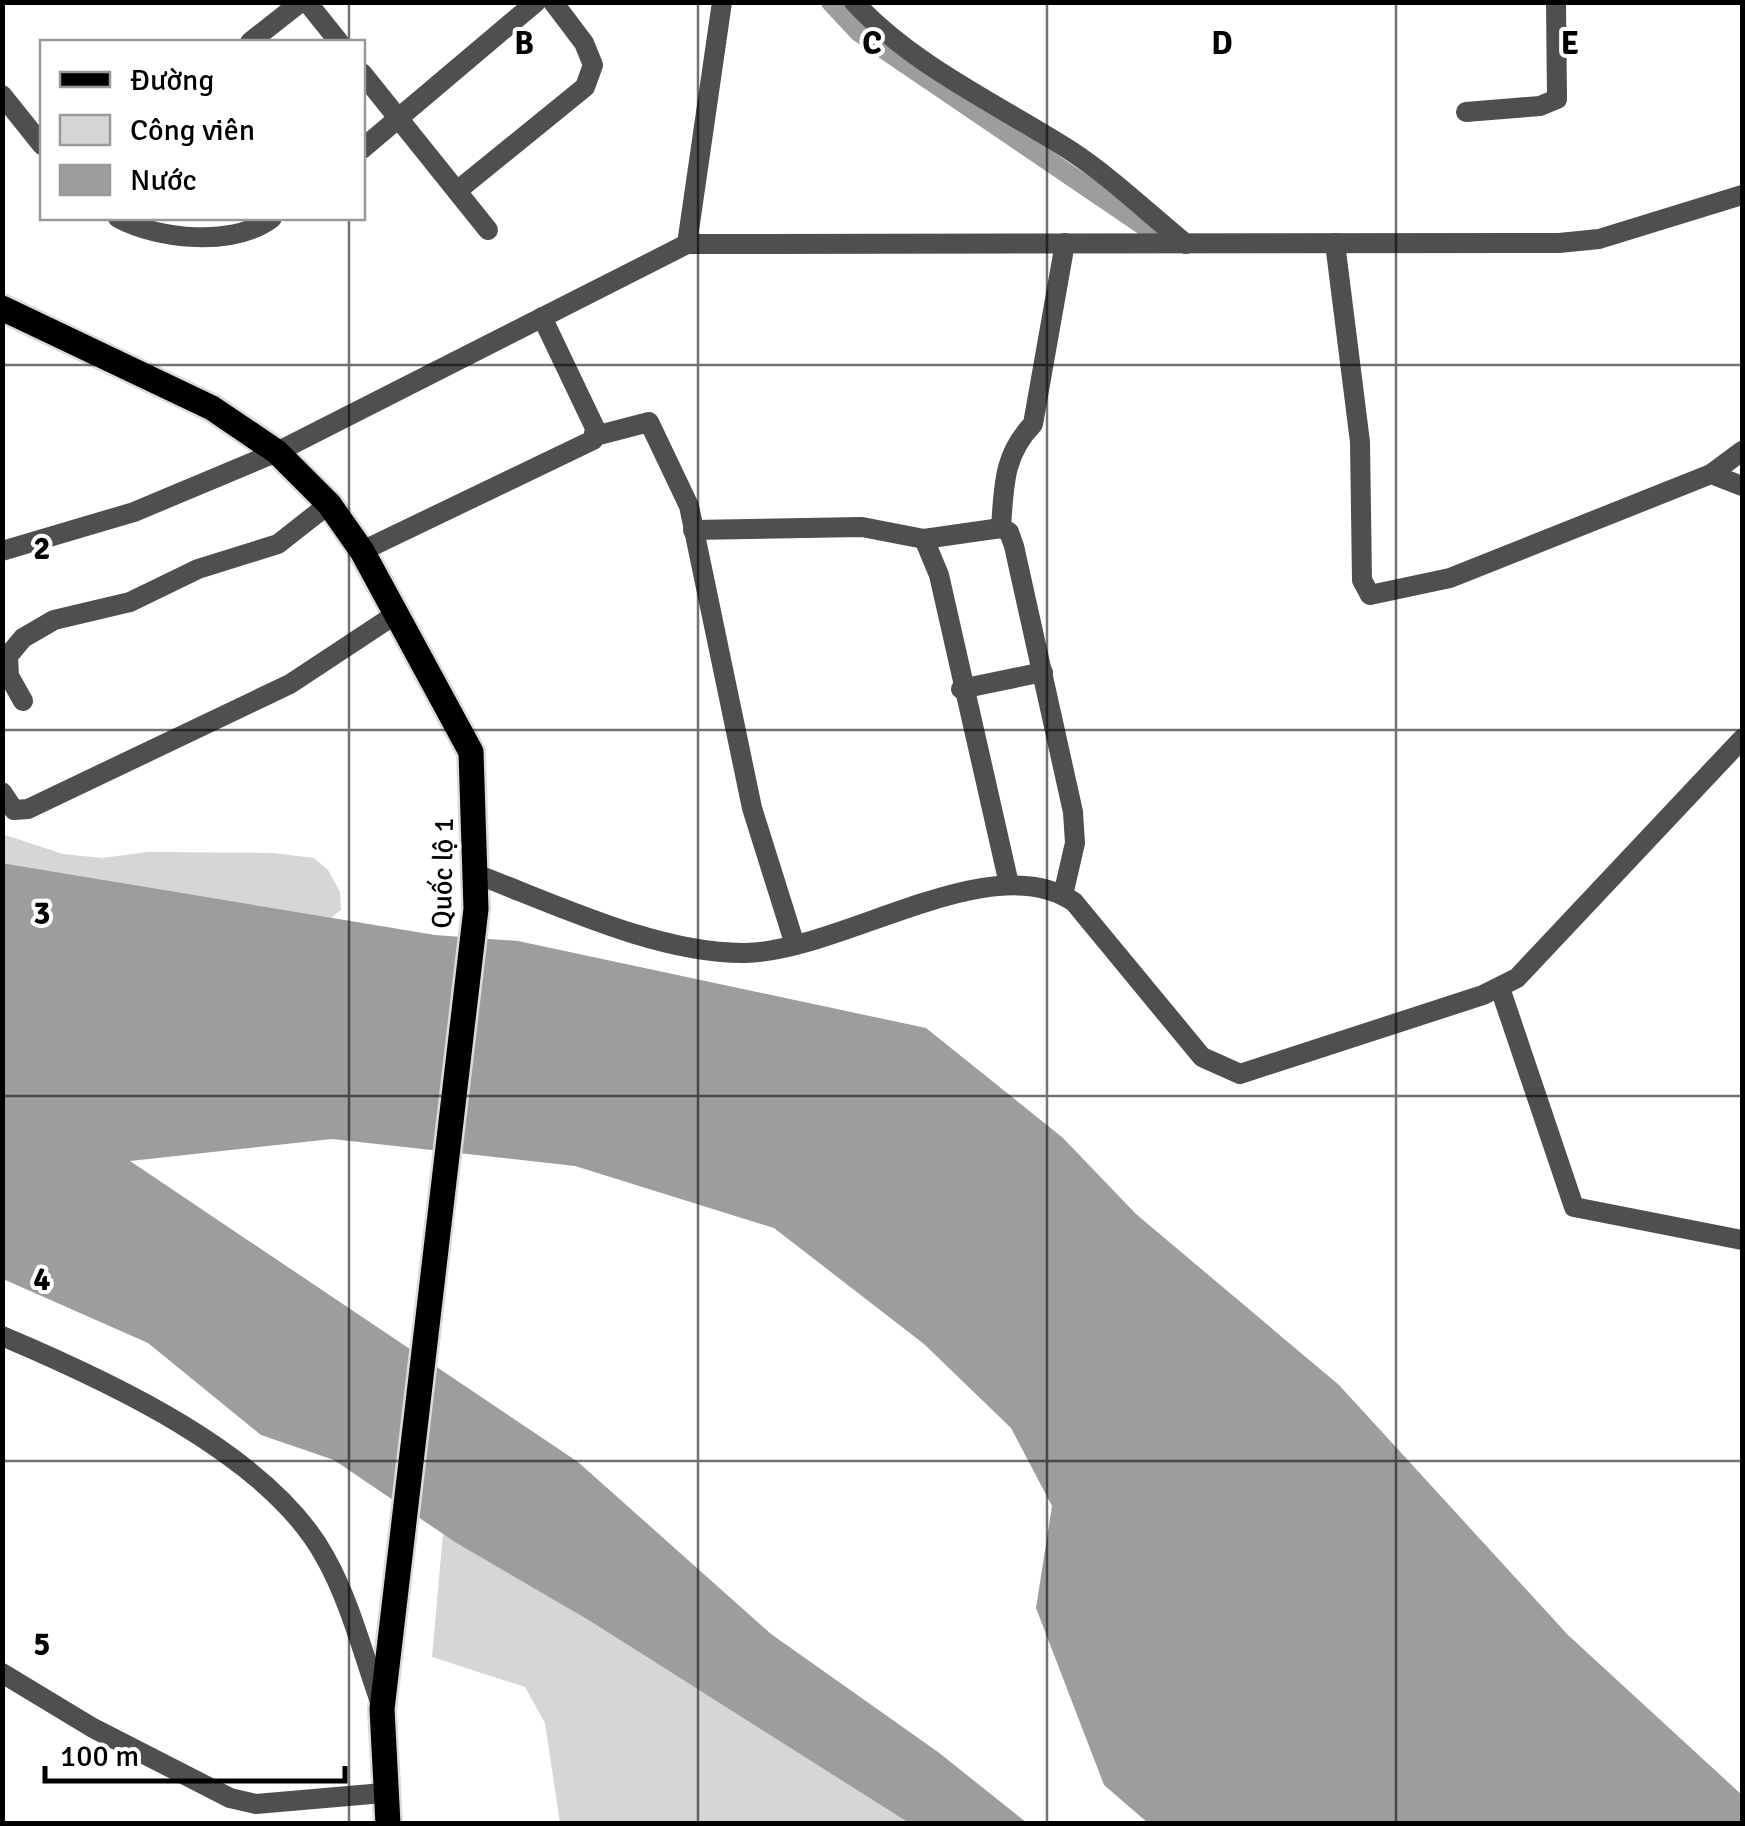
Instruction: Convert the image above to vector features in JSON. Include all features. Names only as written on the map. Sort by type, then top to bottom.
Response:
[{"type":"main road","name":"Quốc lộ 1","points":[[2,308],[212,408],[277,452],[329,504],[362,551],[471,752],[476,909],[382,1709],[388,1824]]},
{"type":"street","points":[[253,40],[304,2],[336,40]]},
{"type":"street","points":[[365,147],[536,2]]},
{"type":"street","points":[[456,190],[585,87],[593,65],[584,43],[553,2]]},
{"type":"street","points":[[686,244],[722,2]]},
{"type":"street","points":[[854,2],[884,30],[951,78],[1076,154],[1186,244]]},
{"type":"street","points":[[1466,112],[1540,106],[1557,100],[1556,2]]},
{"type":"street","points":[[365,76],[488,230]]},
{"type":"street","points":[[2,95],[40,142]]},
{"type":"street","points":[[2,551],[134,512],[277,452],[686,244],[1584,242],[1742,194]]},
{"type":"street","points":[[124,220],[179,237],[258,229],[269,220]]},
{"type":"street","points":[[1001,528],[1006,463],[1016,441],[1033,424],[1065,243]]},
{"type":"street","points":[[1335,243],[1360,442],[1362,580],[1370,595],[1450,578],[1711,474],[1742,451]]},
{"type":"street","points":[[542,317],[595,436]]},
{"type":"street","points":[[362,551],[590,443],[595,436],[649,422],[689,506],[752,808],[795,945]]},
{"type":"street","points":[[1711,474],[1742,486]]},
{"type":"street","points":[[23,702],[9,676],[8,656],[38,628],[130,602],[198,569],[278,544],[329,504]]},
{"type":"street","points":[[693,530],[862,526],[924,540],[1001,528],[1009,532],[1075,827],[1063,895]]},
{"type":"street","points":[[924,540],[939,575],[1009,884]]},
{"type":"street","points":[[2,792],[14,810],[28,809],[290,684],[396,614]]},
{"type":"street","points":[[962,688],[1043,672]]},
{"type":"street","points":[[476,874],[646,938],[745,953],[795,945],[991,885],[1044,887],[1063,895],[1202,1057],[1227,1072],[1254,1072],[1500,988],[1535,960],[1742,739]]},
{"type":"street","points":[[1500,988],[1574,1207],[1742,1240]]},
{"type":"street","points":[[2,1336],[105,1380],[173,1418],[243,1469],[301,1522],[325,1556],[382,1709]]},
{"type":"street","points":[[2,1674],[94,1728],[230,1798],[256,1804],[384,1793]]},
{"type":"green space","points":[[2,834],[63,854],[102,858],[148,852],[274,853],[314,858],[328,870],[340,892],[341,910],[331,918],[3,863]]},
{"type":"green space","points":[[443,1534],[590,1621],[909,1823],[560,1823],[545,1723],[525,1687],[432,1657]]},
{"type":"water","points":[[2,863],[435,935],[518,941],[926,1028],[1063,1138],[1136,1214],[1339,1385],[1568,1635],[1742,1795],[1742,1823],[1148,1823],[1104,1785],[1036,1608],[1052,1506],[1011,1428],[924,1344],[774,1228],[575,1166],[332,1139],[130,1161],[578,1462],[771,1634],[938,1752],[1027,1823],[909,1823],[590,1621],[455,1542],[334,1460],[261,1435],[148,1343],[3,1279]]},
{"type":"waterway","points":[[831,2],[859,32],[1149,229]]}]
